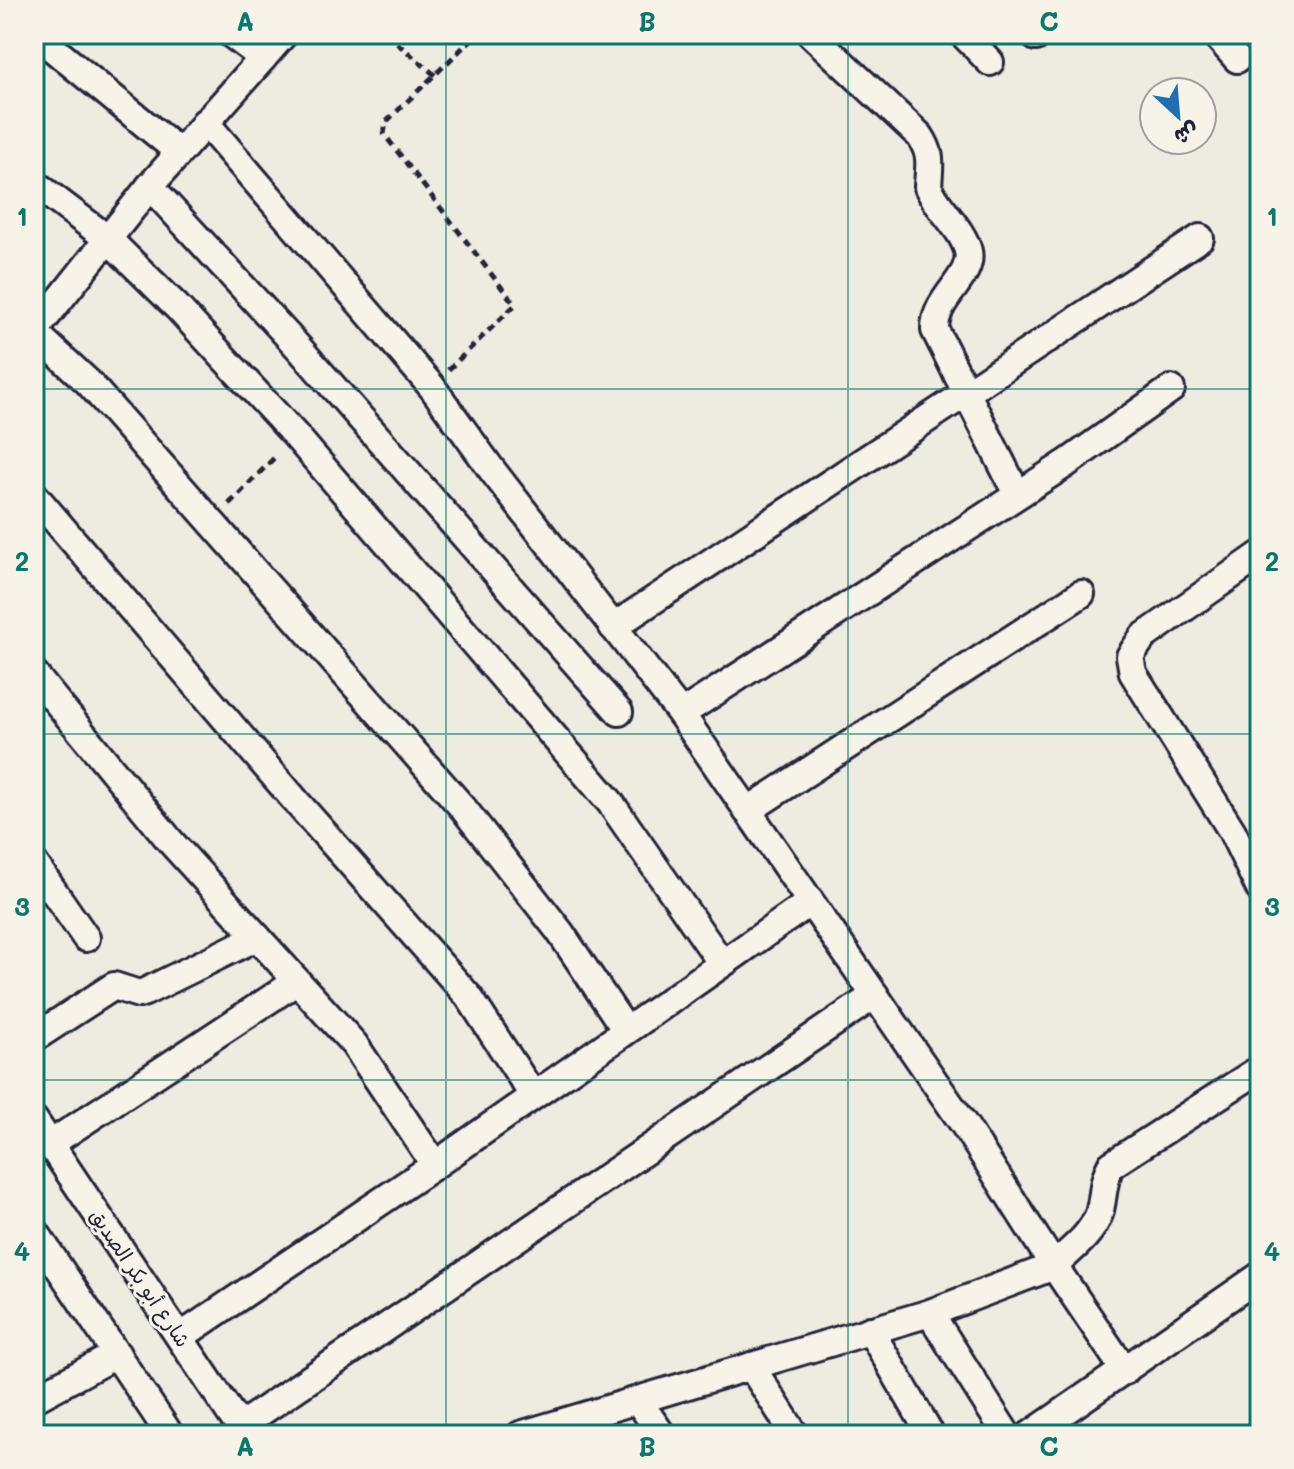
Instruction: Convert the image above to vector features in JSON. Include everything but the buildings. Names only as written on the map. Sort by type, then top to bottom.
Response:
[{"type":"street","points":[[35,34],[179,152]]},
{"type":"street","points":[[231,34],[263,58]]},
{"type":"street","points":[[284,34],[150,186],[34,332],[88,382],[463,808],[560,932],[625,1029]]},
{"type":"street","points":[[811,34],[920,136],[930,151],[928,187],[961,236],[969,259],[966,271],[945,296],[935,320],[935,330],[964,394],[1017,494]]},
{"type":"street","points":[[963,34],[990,62]]},
{"type":"street","points":[[1215,34],[1237,59]]},
{"type":"street","points":[[205,122],[432,387],[681,714],[965,1126],[1125,1371]]},
{"type":"street","points":[[34,183],[108,239],[177,307],[296,436],[610,802],[721,962]]},
{"type":"street","points":[[150,186],[298,347],[619,712]]},
{"type":"street","points":[[613,627],[1200,238]]},
{"type":"street","points":[[681,714],[1171,389]]},
{"type":"street","points":[[34,495],[300,806],[460,985],[533,1095]]},
{"type":"street","points":[[1260,555],[1143,637],[1130,656],[1133,673],[1232,831],[1260,889]]},
{"type":"street","points":[[747,811],[1081,594]]},
{"type":"street","points":[[34,674],[171,842],[378,1074],[435,1165]]},
{"type":"street","points":[[34,863],[86,938]]},
{"type":"street","points":[[180,1337],[435,1165],[809,903]]},
{"type":"street","points":[[34,1038],[114,986],[139,994],[145,992],[257,937]]},
{"type":"street","points":[[50,1144],[296,982]]},
{"type":"street","points":[[242,1431],[875,995]]},
{"type":"street","points":[[520,1435],[930,1313],[1054,1266],[1088,1234],[1099,1213],[1104,1177],[1111,1165],[1260,1069]]},
{"type":"street","name":"شارع أبو بكر الصديق","points":[[34,1120],[242,1431]]},
{"type":"street","points":[[34,1230],[170,1435]]},
{"type":"street","points":[[1030,1435],[1260,1276]]},
{"type":"street","points":[[930,1313],[1007,1435]]},
{"type":"street","points":[[870,1330],[931,1435]]},
{"type":"street","points":[[34,1399],[117,1354]]},
{"type":"street","points":[[751,1366],[795,1435]]},
{"type":"street","points":[[639,1402],[662,1435]]},
{"type":"path","points":[[386,34],[435,75]]},
{"type":"path","points":[[432,387],[472,344],[515,305],[384,134],[386,122],[477,34]]},
{"type":"path","points":[[211,522],[296,436]]}]
